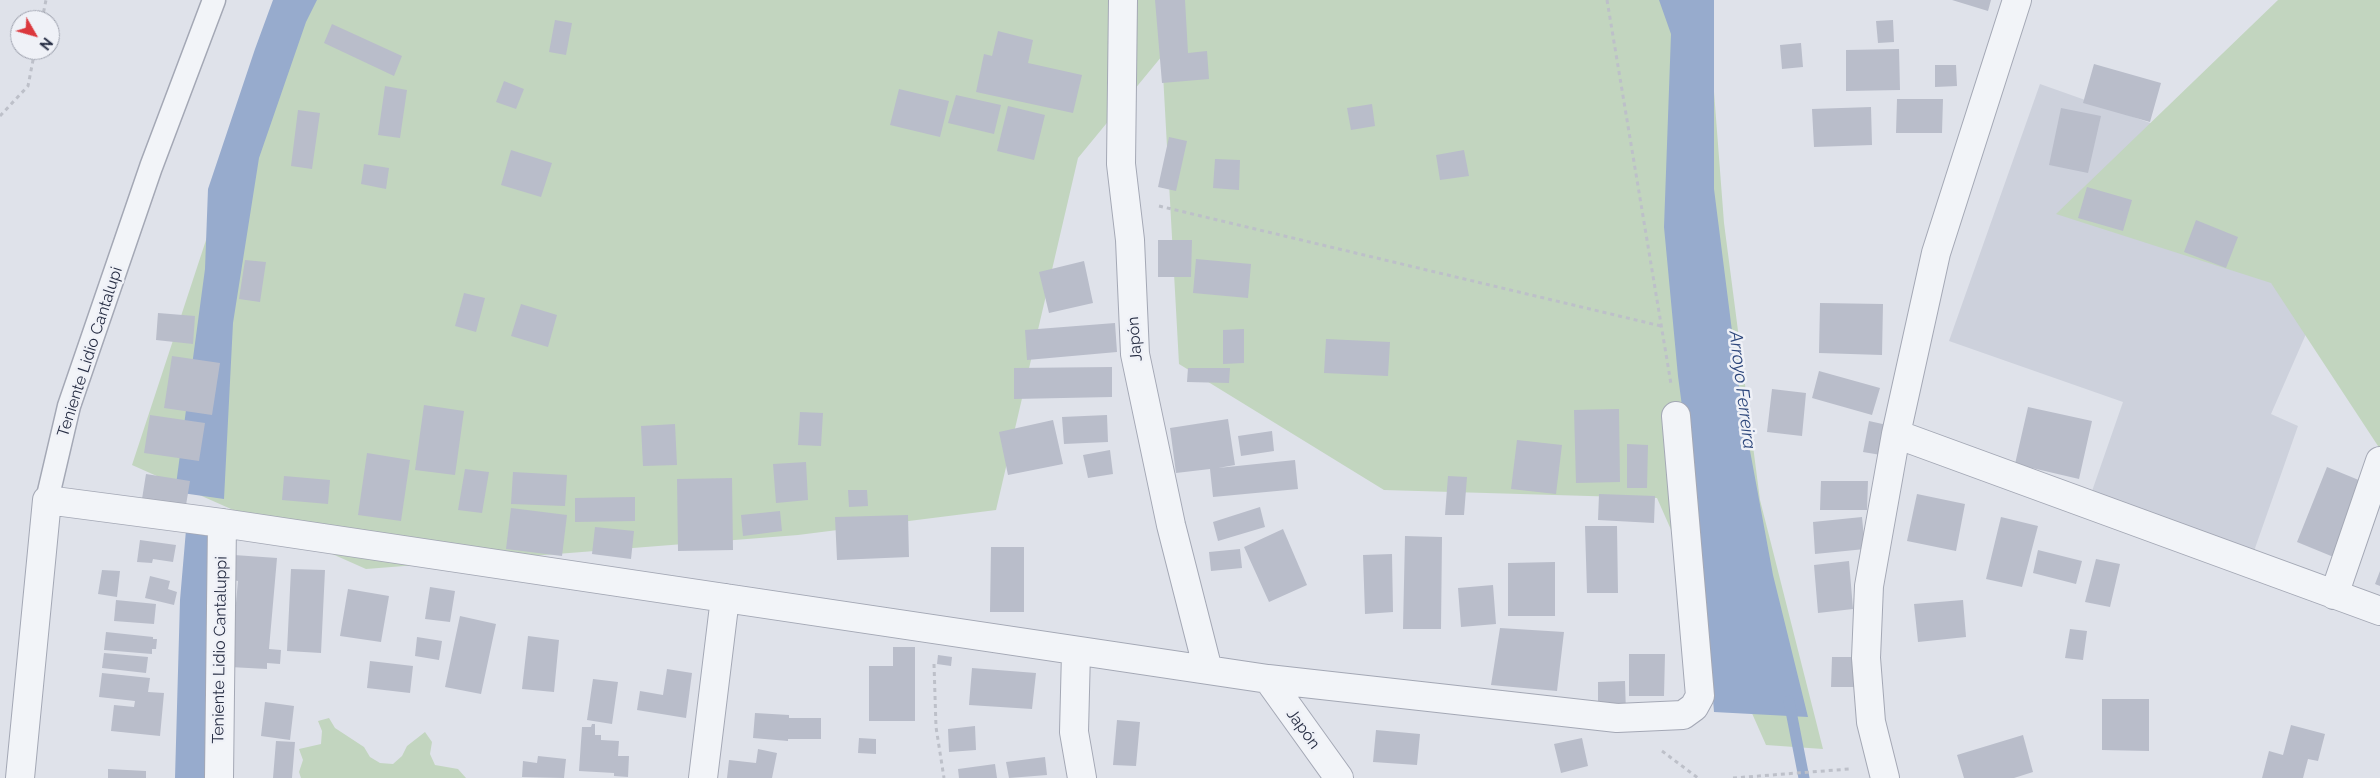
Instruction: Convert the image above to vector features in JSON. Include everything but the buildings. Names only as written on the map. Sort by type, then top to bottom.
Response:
[{"type":"street","name":"Japón","points":[[1122,0],[1121,164],[1130,240],[1135,354],[1171,525],[1208,670]]},
{"type":"street","points":[[1885,778],[1871,722],[1866,658],[1869,586],[1896,434],[1936,253],[2017,0]]},
{"type":"street","points":[[47,500],[222,522],[1076,652],[1268,679],[1617,718],[1683,715],[1694,707],[1700,696],[1676,416]]},
{"type":"street","points":[[1896,434],[2334,596],[2380,611]]},
{"type":"street","points":[[2334,596],[2380,461]]},
{"type":"street","name":"Teniente Lidio Cantalupi","points":[[20,778],[47,500]]},
{"type":"street","name":"Teniente Lidio Cantaluppi","points":[[218,778],[222,522]]},
{"type":"street","points":[[702,778],[725,598]]},
{"type":"street","points":[[1076,652],[1074,732],[1082,778]]},
{"type":"street","name":"Japón","points":[[1268,679],[1339,778]]},
{"type":"lane","name":"Teniente Lidio Cantalupi","points":[[47,500],[69,406],[151,168],[214,0]]},
{"type":"path","points":[[1608,0],[1676,416]]},
{"type":"path","points":[[0,116],[28,86],[33,60]]},
{"type":"path","points":[[1125,197],[1661,326]]},
{"type":"path","points":[[934,630],[936,727],[944,778]]},
{"type":"path","points":[[1733,778],[1842,770]]},
{"type":"shaded area","points":[[2040,84],[2269,165],[2306,334],[2271,414],[2298,426],[2254,551],[2091,494],[2123,402],[1949,341]]},
{"type":"green space","points":[[285,0],[1707,0],[1724,223],[1760,500],[1823,749],[1766,745],[1657,498],[1384,490],[1179,364],[1162,56],[1078,158],[996,510],[798,535],[366,569],[132,465]]},
{"type":"green space","points":[[2278,0],[2380,0],[2380,449],[2271,283],[2056,214]]},
{"type":"green space","points":[[329,718],[335,728],[364,747],[370,757],[380,763],[393,764],[402,756],[407,746],[425,732],[432,742],[430,754],[435,765],[458,769],[466,778],[301,778],[299,772],[303,760],[299,749],[321,744],[322,731],[318,721]]},
{"type":"water","points":[[273,0],[317,0],[306,22],[259,158],[233,323],[224,499],[175,492],[205,269],[208,189]]},
{"type":"water","points":[[1659,0],[1714,0],[1714,189],[1741,402],[1773,575],[1808,717],[1714,712],[1701,550],[1678,376],[1664,227],[1671,34]]},
{"type":"water","points":[[186,530],[211,537],[210,778],[175,778],[180,600]]},
{"type":"waterway","name":"Arroyo Ferreira","points":[[1789,701],[1804,778]]}]
